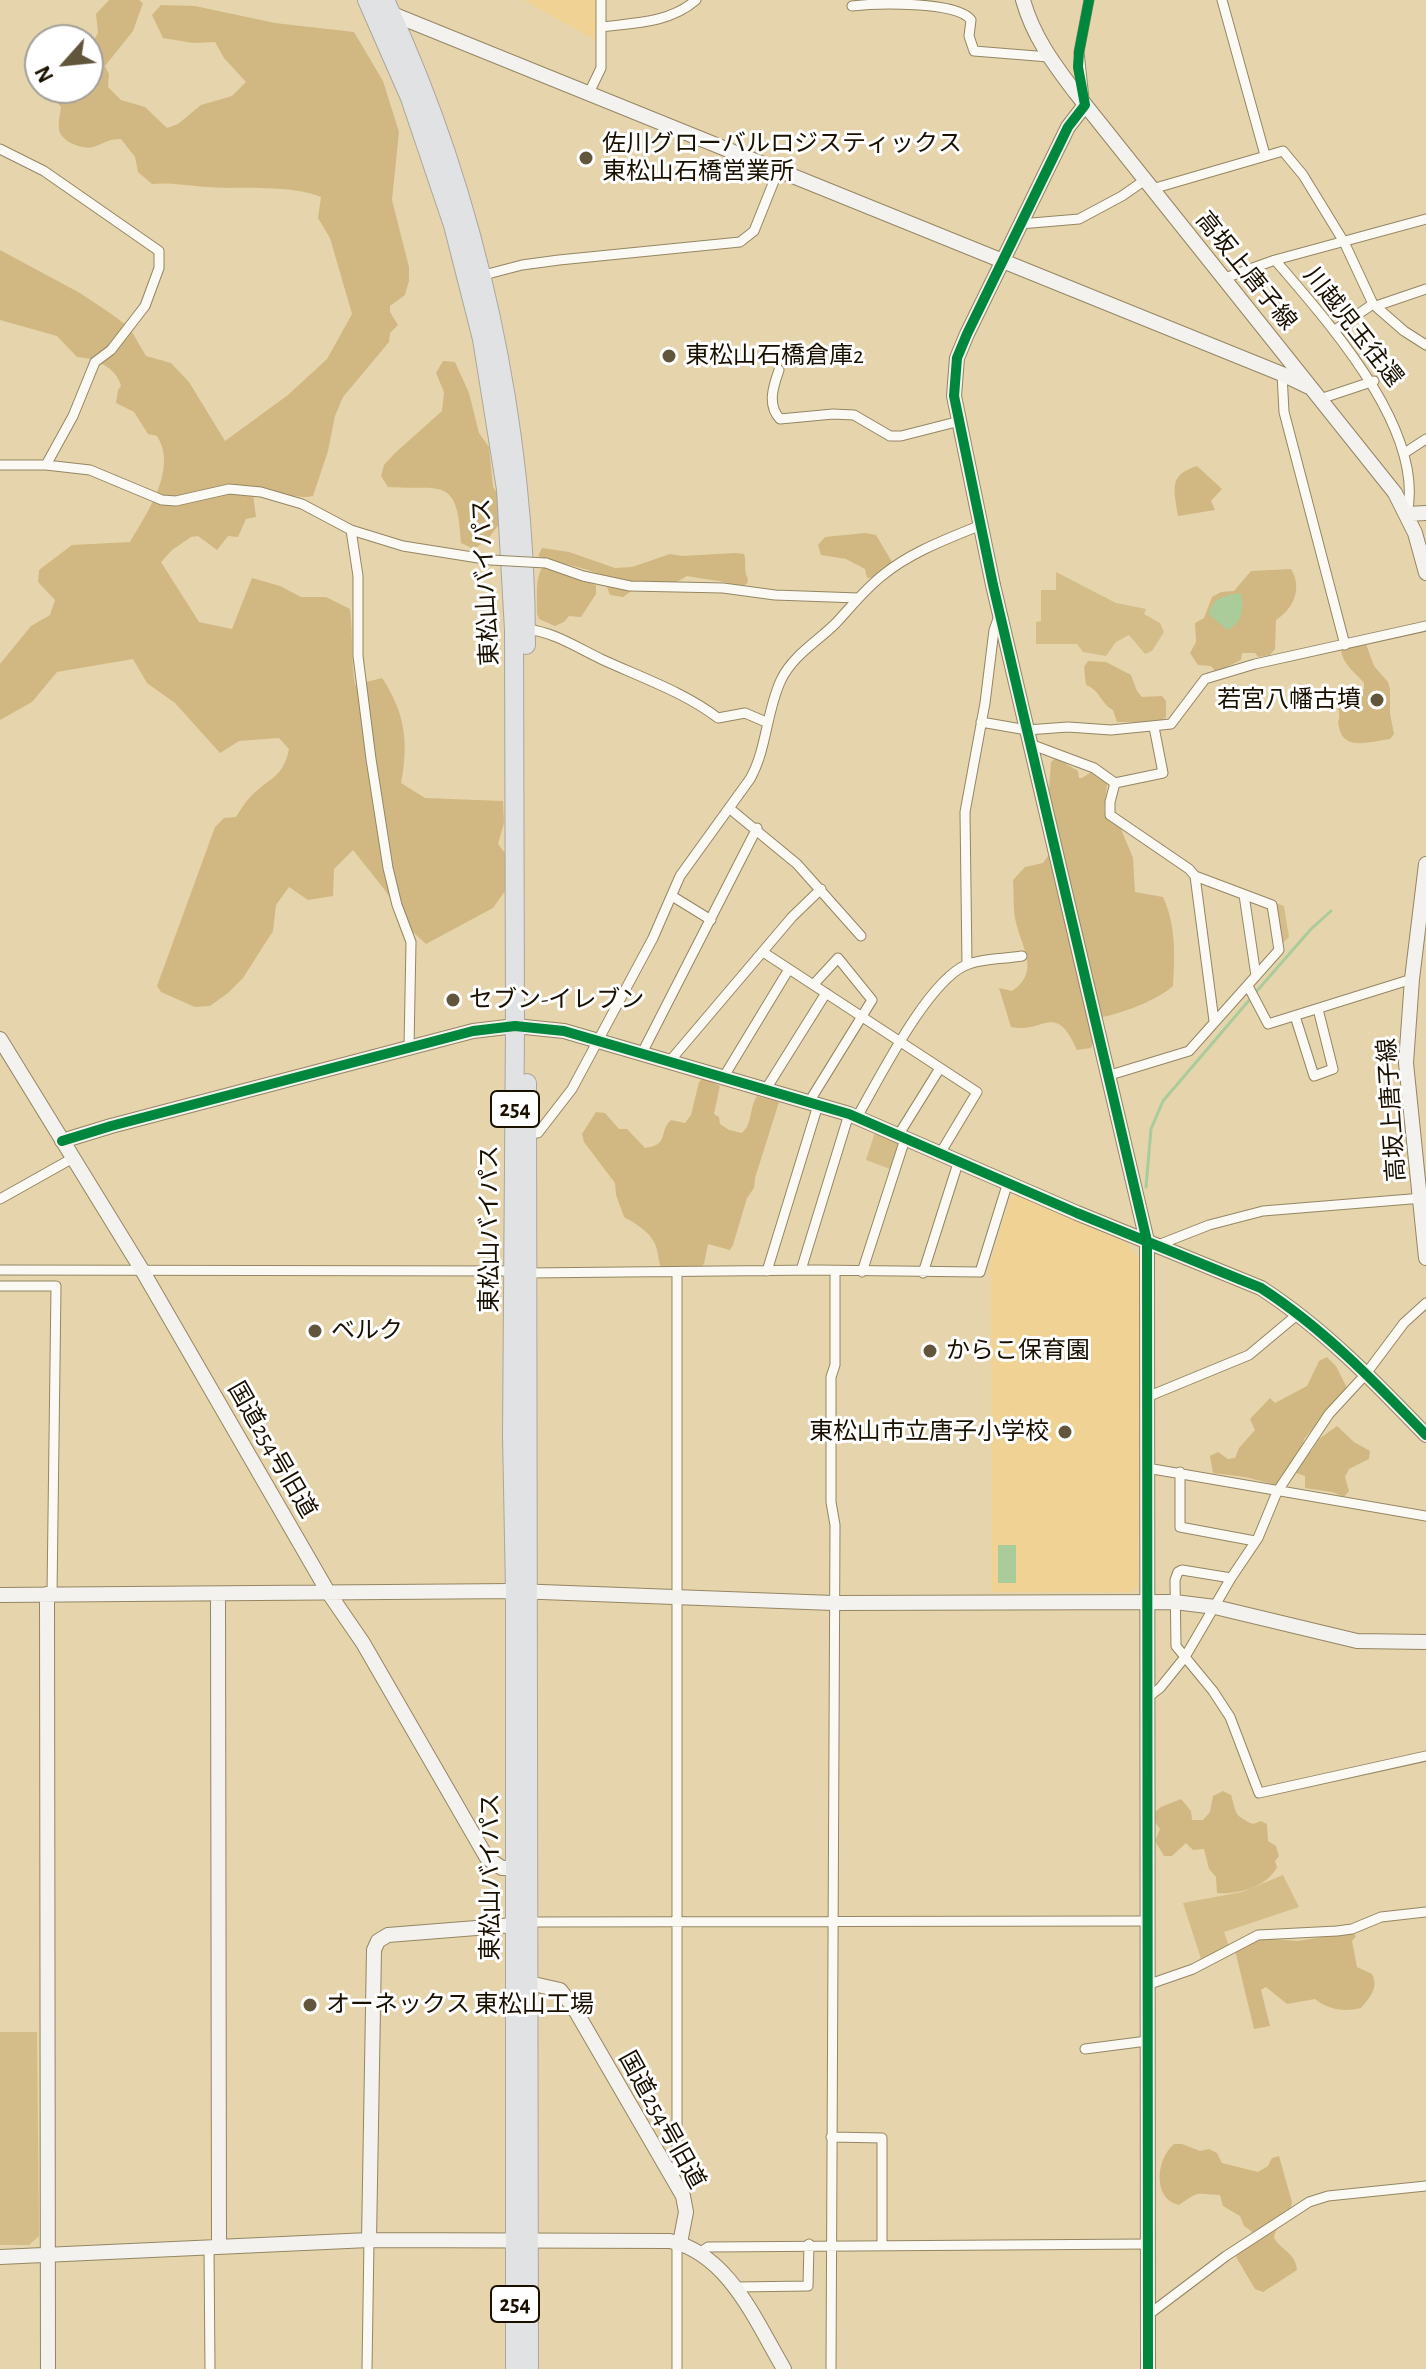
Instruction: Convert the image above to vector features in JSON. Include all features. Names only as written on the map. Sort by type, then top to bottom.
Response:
[{"type":"highway","name":"東松山バイパス","points":[[374,4],[419,81],[445,154],[480,276],[494,334],[513,444],[524,563],[520,1272],[522,2240]]},
{"type":"highway","name":"東松山バイパス","points":[[374,4],[410,98],[461,252],[482,339],[506,489],[514,630],[521,1026],[527,1132],[520,1272]]},
{"type":"highway","name":"東松山バイパス","points":[[522,1592],[515,1868],[529,1983],[522,2240]]},
{"type":"highway","name":"254","points":[[515,2369],[522,2240]]},
{"type":"highway","name":"254","points":[[522,2240],[529,2369]]},
{"type":"street","points":[[588,95],[601,68],[601,0]]},
{"type":"street","points":[[601,27],[665,17],[687,8],[696,0]]},
{"type":"street","name":"高坂上唐子線","points":[[1023,0],[1032,27],[1049,57],[1085,105],[1381,473],[1407,514],[1426,573]]},
{"type":"street","points":[[1089,0],[1079,52],[1085,105],[1068,127],[957,358],[954,396],[1000,613],[1107,1076],[1152,1243],[1147,1397],[1148,2369]]},
{"type":"street","points":[[1222,0],[1265,155]]},
{"type":"street","points":[[852,6],[898,3],[960,11],[971,20],[969,36],[974,51],[1049,57]]},
{"type":"street","points":[[374,4],[588,95],[1282,374],[1316,394],[1374,381]]},
{"type":"street","points":[[0,149],[44,171],[159,251],[159,268],[145,306],[111,350],[95,362],[73,416],[46,465]]},
{"type":"street","points":[[1020,224],[1079,219],[1149,184],[1283,151],[1303,175],[1344,242],[1374,305],[1426,345]]},
{"type":"street","points":[[480,276],[522,265],[559,260],[740,242],[754,231],[778,171]]},
{"type":"street","points":[[1225,278],[1275,260],[1426,219]]},
{"type":"street","name":"川越児玉往還","points":[[1275,260],[1374,381],[1396,419],[1413,493],[1407,514]]},
{"type":"street","points":[[1335,330],[1374,305],[1426,289]]},
{"type":"street","points":[[779,370],[772,400],[774,411],[780,419],[854,415],[890,436],[960,421]]},
{"type":"street","points":[[1282,374],[1284,412],[1345,645]]},
{"type":"street","points":[[1406,452],[1426,439]]},
{"type":"street","points":[[0,465],[46,465],[90,470],[162,500],[176,501],[229,489],[261,492],[302,504],[351,530],[403,546],[491,560],[546,563],[583,576],[630,586],[723,588],[775,595],[858,598]]},
{"type":"street","points":[[1407,514],[1426,513]]},
{"type":"street","points":[[527,1132],[538,1133],[572,1089],[653,938],[692,857],[758,765],[766,722],[778,687],[793,661],[835,624],[883,574],[981,525]]},
{"type":"street","points":[[351,530],[358,576],[358,656],[371,759],[388,868],[411,942],[409,1047]]},
{"type":"street","points":[[967,965],[965,812],[994,630],[1000,613]]},
{"type":"street","points":[[1028,737],[1068,727],[1111,730],[1171,724],[1205,679],[1255,664],[1426,626]]},
{"type":"street","points":[[526,629],[548,631],[568,644],[696,702],[718,718],[745,713],[766,722]]},
{"type":"street","points":[[981,722],[1028,737],[1094,768],[1115,783],[1163,773],[1154,727]]},
{"type":"street","points":[[1107,1076],[1189,1051],[1279,950],[1272,905],[1195,876],[1110,815],[1115,783]]},
{"type":"street","points":[[729,808],[757,828],[821,889],[861,936]]},
{"type":"street","points":[[641,1055],[757,828]]},
{"type":"street","name":"高坂上唐子線","points":[[1426,864],[1412,979],[1406,1063],[1424,1198],[1426,1258]]},
{"type":"street","points":[[1195,876],[1214,1021]]},
{"type":"street","points":[[669,1062],[792,917],[821,889]]},
{"type":"street","points":[[1244,895],[1256,976]]},
{"type":"street","points":[[672,896],[711,920]]},
{"type":"street","points":[[763,952],[977,1092],[941,1152]]},
{"type":"street","points":[[801,1270],[853,1115],[939,986],[967,965],[1022,956]]},
{"type":"street","points":[[767,1271],[814,1104],[872,1000],[838,958],[814,984]]},
{"type":"street","points":[[723,1078],[789,969]]},
{"type":"street","points":[[1248,986],[1268,1024],[1412,979]]},
{"type":"street","points":[[766,1089],[826,993]]},
{"type":"street","points":[[1295,1016],[1314,1076],[1333,1069],[1318,1009]]},
{"type":"street","points":[[62,1141],[473,1031],[521,1026],[564,1031],[853,1115],[1261,1288],[1298,1314],[1426,1435]]},
{"type":"street","name":"国道254号旧道","points":[[0,1039],[142,1270],[328,1592],[363,1643],[487,1858],[502,1868],[515,1868]]},
{"type":"street","points":[[862,1272],[902,1137],[940,1068]]},
{"type":"street","points":[[0,1199],[73,1158]]},
{"type":"street","points":[[923,1273],[959,1160]]},
{"type":"street","points":[[0,1270],[980,1272],[1008,1182]]},
{"type":"street","points":[[1152,1243],[1263,1211],[1424,1198]]},
{"type":"street","points":[[831,2369],[835,1525],[831,1502],[831,1377],[835,1365],[835,1271]]},
{"type":"street","points":[[673,2180],[677,2163],[677,1272]]},
{"type":"street","points":[[0,1286],[56,1286],[50,1594],[48,2369]]},
{"type":"street","points":[[1147,1698],[1160,1688],[1185,1657],[1255,1541],[1277,1492],[1329,1414],[1365,1375],[1404,1323],[1426,1303]]},
{"type":"street","points":[[1147,1397],[1249,1355],[1298,1314]]},
{"type":"street","points":[[1147,1468],[1426,1516]]},
{"type":"street","points":[[1180,1472],[1180,1527],[1255,1541]]},
{"type":"street","points":[[1231,1578],[1182,1570],[1178,1572],[1176,1646],[1230,1717],[1259,1793],[1426,1756]]},
{"type":"street","points":[[0,1595],[522,1592],[833,1603],[1175,1602],[1215,1607],[1357,1641],[1426,1642]]},
{"type":"street","points":[[210,2369],[214,2247],[218,1594]]},
{"type":"street","points":[[1147,1985],[1193,1969],[1258,1935],[1352,1929],[1381,1917],[1426,1912]]},
{"type":"street","points":[[367,2369],[374,1950],[378,1941],[388,1935],[521,1924],[1147,1921]]},
{"type":"street","name":"国道254号旧道","points":[[529,1983],[560,1990],[574,2008],[673,2180],[685,2203],[685,2224],[678,2243]]},
{"type":"street","points":[[1085,2049],[1147,2041]]},
{"type":"street","points":[[831,2137],[882,2138],[882,2245]]},
{"type":"street","points":[[1148,2315],[1226,2256],[1309,2202],[1328,2196],[1426,2186]]},
{"type":"street","points":[[0,2257],[369,2240],[641,2239],[678,2243],[715,2265],[736,2287],[784,2369]]},
{"type":"street","points":[[677,2369],[678,2243]]},
{"type":"street","points":[[699,2253],[708,2247],[809,2244],[1148,2244]]},
{"type":"street","points":[[736,2287],[808,2286],[809,2244]]},
{"type":"shaded area","points":[[109,0],[139,0],[143,3],[133,31],[105,66],[109,74],[108,87],[121,100],[145,107],[167,128],[178,124],[201,105],[232,96],[246,82],[224,58],[215,42],[193,43],[163,38],[152,15],[161,5],[195,6],[275,23],[354,32],[383,81],[399,132],[392,200],[409,267],[405,295],[390,306],[398,325],[390,333],[389,342],[343,397],[313,496],[291,496],[252,487],[256,517],[246,519],[238,537],[228,536],[217,550],[198,536],[191,537],[161,562],[199,622],[232,629],[252,578],[280,586],[301,597],[326,597],[350,609],[355,685],[382,678],[400,716],[405,741],[401,783],[425,798],[503,801],[504,823],[498,844],[505,853],[505,891],[493,908],[426,944],[413,932],[353,850],[334,869],[333,896],[308,900],[289,887],[276,905],[273,931],[243,978],[210,1006],[195,1007],[161,992],[157,986],[215,827],[224,818],[236,817],[252,795],[276,775],[284,765],[289,749],[279,738],[239,741],[220,753],[175,703],[147,683],[133,659],[57,672],[32,702],[0,720],[0,664],[31,626],[50,615],[55,600],[38,582],[39,570],[72,545],[130,542],[158,490],[164,462],[163,449],[157,436],[148,434],[134,412],[116,403],[121,386],[110,369],[91,359],[77,357],[57,336],[0,320],[0,250],[80,293],[129,327],[146,356],[171,363],[189,382],[225,441],[288,395],[327,359],[352,314],[330,238],[318,218],[321,197],[295,190],[152,184],[138,172],[135,157],[121,139],[87,148],[63,137],[59,127],[61,107],[58,104],[104,104],[104,24],[97,24],[96,14]]},
{"type":"shaded area","points":[[524,0],[596,0],[597,41]]},
{"type":"shaded area","points":[[443,361],[455,362],[469,393],[479,433],[489,447],[493,487],[502,500],[503,519],[487,540],[474,549],[461,543],[456,506],[450,496],[433,488],[388,487],[381,476],[384,465],[395,453],[442,411],[444,392],[436,373]]},
{"type":"shaded area","points":[[1197,466],[1222,489],[1211,501],[1215,510],[1178,516],[1175,484],[1181,474]]},
{"type":"shaded area","points":[[865,533],[876,535],[892,562],[883,578],[867,578],[865,569],[846,559],[821,555],[818,545],[825,537]]},
{"type":"shaded area","points":[[542,548],[569,552],[615,568],[632,567],[670,554],[744,554],[748,579],[747,584],[739,587],[687,576],[675,583],[640,585],[623,597],[610,595],[603,576],[538,556]]},
{"type":"shaded area","points":[[543,566],[596,585],[596,594],[581,617],[569,616],[555,626],[539,619],[537,583]]},
{"type":"shaded area","points":[[1291,569],[1296,591],[1287,610],[1276,620],[1275,649],[1270,655],[1258,657],[1255,653],[1242,653],[1241,660],[1216,672],[1211,666],[1198,665],[1190,653],[1196,642],[1195,623],[1204,618],[1212,597],[1221,592],[1234,591],[1251,571]]},
{"type":"shaded area","points":[[1056,572],[1116,603],[1146,609],[1144,614],[1160,623],[1164,632],[1152,651],[1145,654],[1129,635],[1116,642],[1106,656],[1083,652],[1077,644],[1036,644],[1036,622],[1041,621],[1041,590],[1056,590]]},
{"type":"shaded area","points":[[1241,594],[1242,610],[1236,624],[1227,630],[1208,613],[1216,600]]},
{"type":"shaded area","points":[[1366,644],[1374,666],[1388,682],[1394,734],[1390,739],[1352,742],[1342,735],[1338,724],[1339,710],[1333,694],[1364,689],[1364,683],[1346,663],[1341,649]]},
{"type":"shaded area","points":[[1088,661],[1106,662],[1131,675],[1142,697],[1162,696],[1166,701],[1166,717],[1160,722],[1117,722],[1113,710],[1086,685],[1084,667]]},
{"type":"shaded area","points":[[1056,758],[1078,771],[1079,778],[1093,771],[1107,784],[1104,811],[1107,818],[1121,829],[1133,858],[1135,892],[1163,897],[1174,941],[1173,986],[1133,1008],[1088,1020],[1094,1040],[1091,1048],[1077,1050],[1062,1026],[1055,1023],[1011,1027],[999,988],[1012,991],[1026,975],[1027,958],[1015,918],[1013,880],[1025,867],[1043,863],[1061,838],[1049,790],[1051,762]]},
{"type":"shaded area","points":[[1275,903],[1284,906],[1289,937],[1281,945]]},
{"type":"shaded area","points":[[703,1078],[720,1086],[714,1114],[719,1117],[720,1124],[729,1130],[742,1133],[757,1096],[779,1102],[754,1188],[747,1198],[730,1250],[708,1244],[704,1264],[700,1268],[662,1269],[653,1240],[642,1228],[624,1217],[615,1183],[584,1142],[582,1134],[596,1112],[605,1113],[619,1129],[627,1129],[645,1148],[658,1144],[671,1120],[685,1123],[691,1115],[699,1082]]},
{"type":"shaded area","points":[[875,1132],[899,1142],[890,1169],[866,1160]]},
{"type":"shaded area","name":"東松山市立唐子小学校","points":[[1016,1195],[1128,1244],[1139,1259],[1138,1586],[1132,1592],[992,1592],[991,1277],[988,1272],[1010,1198]]},
{"type":"shaded area","points":[[1327,1357],[1336,1366],[1347,1388],[1304,1439],[1303,1445],[1311,1452],[1319,1439],[1337,1426],[1354,1442],[1370,1451],[1369,1459],[1349,1469],[1345,1477],[1349,1491],[1344,1497],[1305,1488],[1305,1476],[1287,1470],[1277,1485],[1213,1473],[1210,1456],[1218,1452],[1228,1459],[1235,1458],[1239,1448],[1255,1430],[1250,1419],[1270,1398],[1275,1403],[1307,1386],[1319,1361]]},
{"type":"shaded area","points":[[998,1545],[1016,1545],[1016,1583],[998,1583]]},
{"type":"shaded area","points":[[1223,1791],[1231,1795],[1242,1818],[1253,1824],[1261,1821],[1267,1824],[1268,1841],[1276,1846],[1279,1856],[1273,1874],[1260,1884],[1243,1891],[1217,1893],[1216,1877],[1209,1869],[1204,1849],[1193,1850],[1186,1843],[1172,1856],[1164,1856],[1155,1841],[1160,1829],[1155,1822],[1155,1812],[1181,1799],[1191,1811],[1192,1820],[1203,1820],[1210,1812],[1213,1796]]},
{"type":"shaded area","points":[[1283,1875],[1299,1907],[1224,1932],[1229,1946],[1202,1962],[1183,1903],[1242,1892]]},
{"type":"shaded area","points":[[1352,1932],[1356,1936],[1352,1941],[1357,1967],[1372,1974],[1374,1984],[1361,2008],[1337,2009],[1315,1999],[1287,2004],[1266,1987],[1261,1990],[1270,2026],[1254,2029],[1235,1950],[1257,1938],[1298,1941]]},
{"type":"shaded area","points":[[0,2032],[37,2032],[39,2236],[29,2245],[0,2245]]},
{"type":"shaded area","points":[[1174,2144],[1200,2151],[1209,2149],[1217,2153],[1222,2163],[1258,2172],[1268,2166],[1272,2158],[1279,2156],[1292,2202],[1274,2238],[1291,2256],[1297,2270],[1263,2292],[1255,2289],[1236,2257],[1254,2233],[1244,2226],[1240,2216],[1223,2206],[1220,2195],[1198,2194],[1179,2205],[1164,2195],[1161,2168],[1163,2159]]},
{"type":"waterway","points":[[1256,992],[1311,929],[1331,911]]},
{"type":"waterway","points":[[1146,1187],[1151,1129],[1163,1101],[1251,998]]},
{"type":"cycle path","points":[[1089,0],[1078,67],[1085,105],[1068,127],[967,334],[957,358],[954,396],[993,585],[1147,1241],[1148,2369]]},
{"type":"cycle path","points":[[62,1141],[473,1031],[515,1026],[564,1031],[849,1114],[1077,1213],[1261,1288],[1327,1338],[1426,1435]]},
{"type":"place","name":"佐川グローバルロジスティックス 東松山石橋営業所","points":[[586,158]]},
{"type":"place","name":"東松山石橋倉庫2","points":[[669,356]]},
{"type":"place","name":"若宮八幡古墳","points":[[1377,700]]},
{"type":"place","name":"セブン-イレブン","points":[[453,1000]]},
{"type":"place","name":"ベルク","points":[[315,1331]]},
{"type":"place","name":"からこ保育園","points":[[930,1351]]},
{"type":"place","name":"東松山市立唐子小学校","points":[[1065,1432]]},
{"type":"place","name":"オーネックス 東松山工場","points":[[310,2005]]}]
